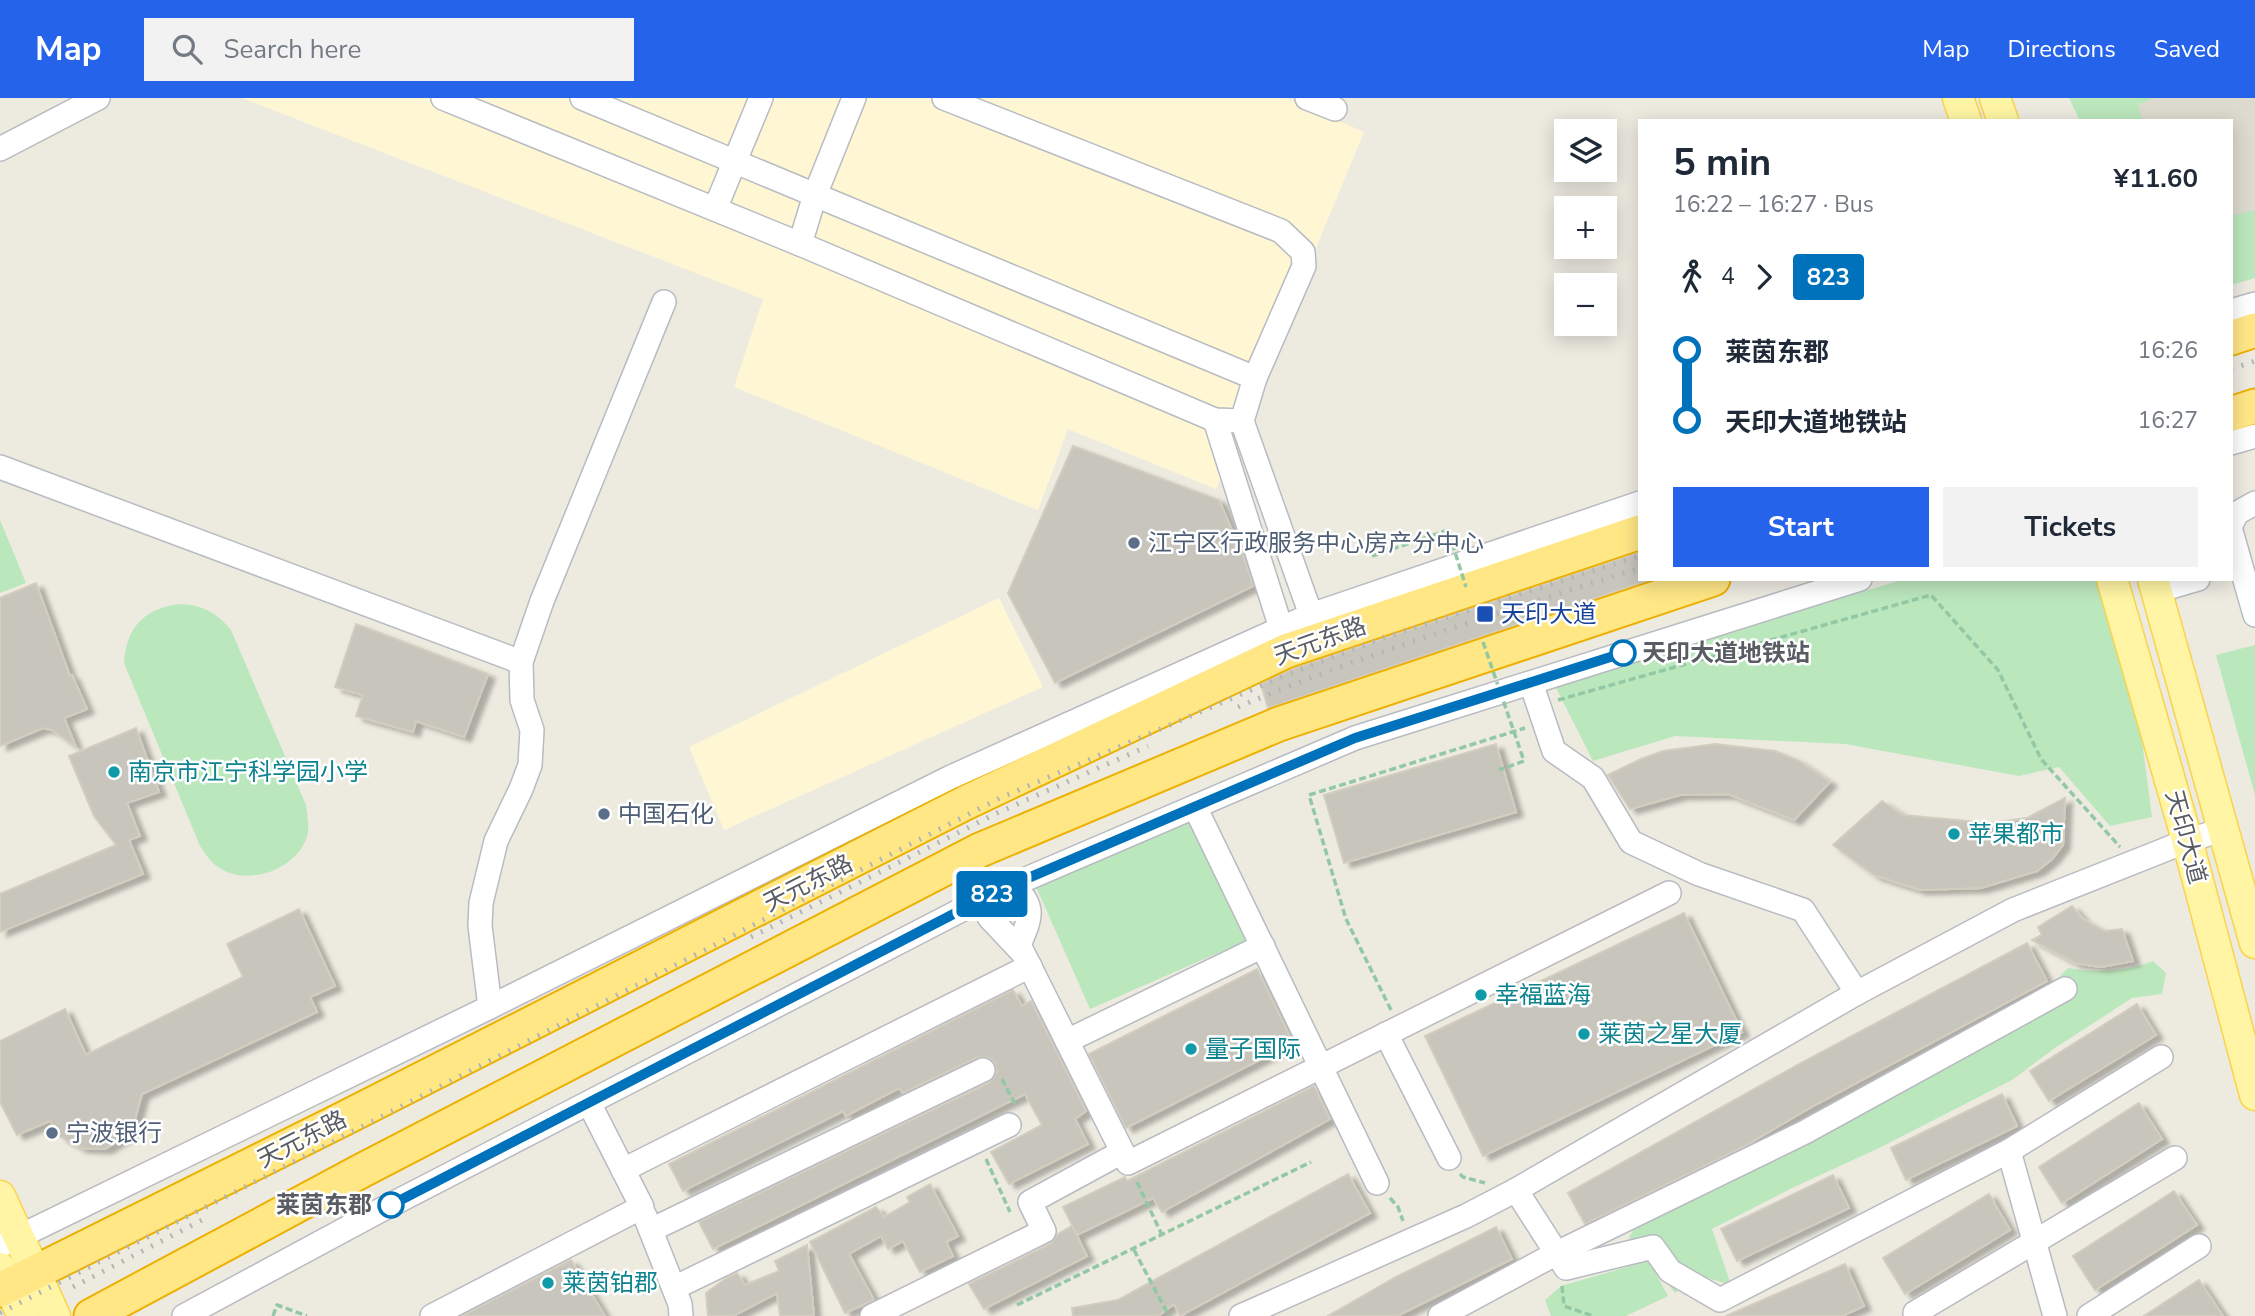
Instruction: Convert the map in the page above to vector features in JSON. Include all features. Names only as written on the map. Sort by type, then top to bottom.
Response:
[{"type":"highway","points":[[2233,337],[2255,330]]},
{"type":"highway","points":[[2233,413],[2255,406]]},
{"type":"highway","name":"天元东路","points":[[11,1279],[341,1120],[964,803],[1286,651],[1638,533]]},
{"type":"highway","name":"天元东路","points":[[91,1316],[361,1171],[980,850],[1279,724],[1707,581]]},
{"type":"main road","points":[[1958,98],[1965,119]]},
{"type":"main road","points":[[1995,98],[2002,119]]},
{"type":"main road","name":"天印大道","points":[[2113,581],[2187,841],[2255,1095]]},
{"type":"main road","name":"天印大道","points":[[2155,585],[2255,943]]},
{"type":"main road","points":[[0,1196],[9,1242],[11,1279],[23,1316]]},
{"type":"main road","points":[[11,1279],[55,1316]]},
{"type":"street","points":[[0,149],[98,98]]},
{"type":"street","points":[[443,98],[800,244],[1215,420],[1242,421]]},
{"type":"street","points":[[582,98],[1255,378]]},
{"type":"street","points":[[715,209],[761,98]]},
{"type":"street","points":[[800,244],[815,195],[854,98]]},
{"type":"street","points":[[944,98],[1281,231],[1303,252],[1304,266],[1255,378],[1242,421],[1311,614]]},
{"type":"street","points":[[1307,98],[1335,109]]},
{"type":"street","points":[[490,1007],[480,926],[481,903],[496,841],[530,765],[532,730],[522,700],[521,662],[542,601],[664,302]]},
{"type":"street","points":[[2233,310],[2255,304]]},
{"type":"street","points":[[1215,420],[1281,628]]},
{"type":"street","points":[[2233,442],[2255,436]]},
{"type":"street","points":[[0,467],[521,662]]},
{"type":"street","points":[[2233,521],[2237,513],[2255,503]]},
{"type":"street","name":"天元东路","points":[[9,1242],[490,1007],[951,777],[1311,614],[1638,504]]},
{"type":"street","points":[[2233,546],[2236,569],[2255,615]]},
{"type":"street","points":[[184,1316],[379,1211],[1013,885],[1355,738],[1854,581]]},
{"type":"street","points":[[2155,585],[2184,581]]},
{"type":"street","points":[[1531,683],[1554,751],[1593,778],[1631,842],[1699,874],[1803,910],[1857,993]]},
{"type":"street","points":[[1195,807],[1377,1183]]},
{"type":"street","points":[[1241,1316],[1511,1193],[1857,993],[2013,910],[2224,829]]},
{"type":"street","points":[[1013,885],[1027,899],[1030,919],[1019,945],[1125,1158]]},
{"type":"street","points":[[872,1316],[1044,1231],[1030,1202],[1321,1067],[1669,893]]},
{"type":"street","points":[[985,898],[989,917],[1026,959]]},
{"type":"street","points":[[1067,1041],[1263,946]]},
{"type":"street","points":[[623,1170],[1026,959]]},
{"type":"street","points":[[1440,1316],[1557,1254],[1805,1132],[2065,989]]},
{"type":"street","points":[[1393,1031],[1449,1158]]},
{"type":"street","points":[[1511,1193],[1566,1268],[1653,1247],[1670,1272],[1720,1300],[2009,1151],[2161,1057]]},
{"type":"street","points":[[651,1230],[984,1070]]},
{"type":"street","points":[[589,1103],[642,1207],[680,1304],[681,1316]]},
{"type":"street","points":[[674,1288],[1009,1125]]},
{"type":"street","points":[[2009,1151],[2055,1316]]},
{"type":"street","points":[[1914,1313],[2175,1158]]},
{"type":"street","points":[[432,1316],[642,1207]]},
{"type":"street","points":[[2089,1316],[2199,1245]]},
{"type":"street","points":[[1697,1287],[1709,1316]]},
{"type":"path","points":[[1372,556],[1448,530],[1466,587]]},
{"type":"path","points":[[1393,1031],[1346,919],[1309,795],[1542,714],[1931,595],[1998,670],[2041,759],[2134,862]]},
{"type":"path","points":[[1483,642],[1524,761],[1499,770]]},
{"type":"path","points":[[984,1070],[995,1066],[1022,1117],[1009,1125]]},
{"type":"path","points":[[978,1141],[1023,1241]]},
{"type":"path","points":[[1125,1158],[1162,1234],[1134,1249],[1169,1316]]},
{"type":"path","points":[[1449,1158],[1463,1177],[1484,1183],[1499,1181],[1511,1193]]},
{"type":"path","points":[[1017,1305],[1311,1162]]},
{"type":"path","points":[[1377,1183],[1398,1207],[1410,1241]]},
{"type":"path","points":[[1557,1254],[1564,1307],[1592,1316]]},
{"type":"path","points":[[273,1316],[277,1306],[307,1316]]},
{"type":"shaded area","points":[[242,98],[1286,98],[1364,132],[1216,489],[1068,429],[1038,510],[734,387],[763,299]]},
{"type":"shaded area","points":[[2082,98],[2255,98],[2255,250],[2233,258],[2233,119],[2089,119]]},
{"type":"shaded area","points":[[999,598],[1043,687],[724,830],[689,747]]},
{"type":"green space","points":[[2069,98],[2154,98],[2138,105],[2142,119],[2079,119]]},
{"type":"green space","points":[[2255,210],[2255,278],[2233,284],[2233,216]]},
{"type":"green space","points":[[0,520],[26,583],[0,593]]},
{"type":"green space","points":[[1898,581],[2096,581],[2117,624],[2142,741],[2152,817],[2110,826],[2059,767],[2019,776],[1845,744],[1675,736],[1593,761],[1554,684]]},
{"type":"green space","points":[[180,604],[209,611],[231,630],[306,805],[308,832],[303,845],[284,865],[271,871],[243,876],[230,873],[215,865],[200,846],[124,663],[129,639],[140,622],[157,610]]},
{"type":"green space","points":[[2255,645],[2255,795],[2216,655]]},
{"type":"green space","points":[[1194,812],[1250,939],[1090,1009],[1034,882]]},
{"type":"green space","points":[[2153,961],[2166,973],[2162,994],[2132,998],[2055,1048],[2012,1080],[1712,1229],[1731,1285],[1701,1276],[1675,1293],[1649,1261],[1668,1296],[1626,1316],[1551,1316],[1545,1300],[1561,1286],[1648,1261],[1629,1237],[1641,1218],[2053,984],[2068,968],[2111,971]]},
{"type":"building","name":"江宁区行政服务中心房产分中心","points":[[1073,446],[1219,500],[1253,586],[1055,683],[1008,593]]},
{"type":"building","points":[[1638,553],[1638,581],[1646,581],[1268,708],[1261,684],[1293,669]]},
{"type":"building","points":[[36,583],[70,676],[72,675],[87,709],[64,718],[76,747],[52,730],[43,728],[0,746],[0,598]]},
{"type":"building","points":[[356,624],[488,674],[464,737],[416,721],[413,732],[356,716],[363,695],[335,687]]},
{"type":"building","points":[[136,728],[159,792],[127,803],[140,836],[129,840],[143,874],[0,932],[0,894],[116,845],[94,816],[69,756]]},
{"type":"building","points":[[1496,744],[1516,812],[1344,863],[1324,795]]},
{"type":"building","points":[[1715,744],[1775,751],[1799,761],[1830,782],[1794,820],[1728,794],[1680,795],[1630,809],[1608,775],[1663,751]]},
{"type":"building","name":"苹果都市","points":[[2065,798],[2063,845],[2052,859],[2037,871],[1981,888],[1920,890],[1874,875],[1833,845],[1882,801],[1903,815],[1988,823],[2027,818]]},
{"type":"building","points":[[2072,906],[2083,919],[2105,931],[2122,929],[2133,961],[2101,967],[2075,963],[2032,940],[2042,935],[2038,927]]},
{"type":"building","points":[[299,909],[335,986],[310,997],[317,1012],[142,1094],[135,1119],[126,1136],[105,1149],[81,1148],[61,1137],[50,1121],[17,1135],[0,1102],[0,1041],[65,1009],[86,1055],[243,977],[227,944]]},
{"type":"building","name":"莱茵之星大厦","points":[[1684,913],[1742,1032],[1483,1156],[1425,1036]]},
{"type":"building","points":[[2027,943],[2047,981],[1813,1106],[1741,1148],[1585,1224],[1568,1193],[1799,1064]]},
{"type":"building","name":"量子国际","points":[[1257,969],[1293,1043],[1126,1128],[1089,1054]]},
{"type":"building","points":[[1013,990],[1022,1006],[1031,1001],[1086,1111],[1075,1119],[1088,1144],[1009,1184],[991,1152],[1042,1125],[1025,1094],[713,1249],[699,1222],[989,1083],[997,1072],[995,1063],[990,1058],[978,1057],[903,1093],[899,1088],[846,1116],[843,1111],[683,1191],[669,1164]]},
{"type":"building","points":[[2137,1004],[2156,1035],[2049,1101],[2030,1071]]},
{"type":"building","points":[[1314,1086],[1330,1119],[1162,1212],[1153,1198],[1077,1235],[1063,1207],[1125,1177],[1127,1181]]},
{"type":"building","points":[[2002,1094],[2017,1126],[1906,1180],[1891,1148]]},
{"type":"building","points":[[2139,1103],[2162,1139],[2062,1203],[2039,1167]]},
{"type":"building","points":[[1348,1174],[1370,1213],[1180,1316],[1174,1304],[1158,1316],[1073,1316],[1072,1308],[1118,1300]]},
{"type":"building","points":[[1833,1175],[1849,1208],[1737,1261],[1721,1229]]},
{"type":"building","points":[[930,1184],[958,1236],[946,1242],[953,1256],[920,1272],[903,1241],[888,1249],[881,1236],[849,1254],[874,1300],[845,1313],[810,1242],[876,1207],[884,1217],[910,1202],[907,1197]]},
{"type":"building","points":[[2174,1191],[2197,1225],[2095,1290],[2073,1256]]},
{"type":"building","points":[[1989,1194],[2010,1230],[1905,1294],[1883,1258]]},
{"type":"building","points":[[1072,1226],[1087,1256],[984,1309],[969,1284],[1050,1244],[1058,1234]]},
{"type":"building","points":[[1496,1227],[1512,1259],[1397,1316],[1328,1316],[1396,1277]]},
{"type":"building","points":[[807,1245],[814,1316],[780,1316],[777,1293],[733,1316],[708,1316],[706,1293],[725,1279],[737,1273],[745,1285],[779,1271],[775,1261]]},
{"type":"building","name":"莱茵铂郡","points":[[571,1260],[605,1316],[462,1316]]},
{"type":"building","points":[[1845,1264],[1864,1306],[1842,1316],[1726,1316]]},
{"type":"building","points":[[2199,1280],[2223,1316],[2144,1316]]},
{"type":"railway","points":[[2233,368],[2255,361]]},
{"type":"railway","points":[[0,1313],[1000,798],[1286,675],[1385,637],[1638,557]]},
{"type":"railway","points":[[1238,707],[1387,650],[1638,569]]},
{"type":"railway","points":[[751,937],[997,813],[1148,746]]},
{"type":"railway","points":[[73,1287],[206,1218]]},
{"type":"bus line","name":"823","points":[[391,1205],[998,891],[1355,738],[1623,653]]},
{"type":"place","name":"江宁区行政服务中心房产分中心","points":[[1134,543]]},
{"type":"place","name":"天印大道","points":[[1485,614]]},
{"type":"place","name":"天印大道地铁站","points":[[1623,653]]},
{"type":"place","name":"南京市江宁科学园小学","points":[[114,772]]},
{"type":"place","name":"中国石化","points":[[604,814]]},
{"type":"place","name":"苹果都市","points":[[1954,834]]},
{"type":"place","name":"幸福蓝海","points":[[1481,995]]},
{"type":"place","name":"莱茵之星大厦","points":[[1584,1034]]},
{"type":"place","name":"量子国际","points":[[1191,1049]]},
{"type":"place","name":"宁波银行","points":[[52,1133]]},
{"type":"place","name":"莱茵东郡","points":[[391,1205]]},
{"type":"place","name":"莱茵铂郡","points":[[548,1283]]}]
